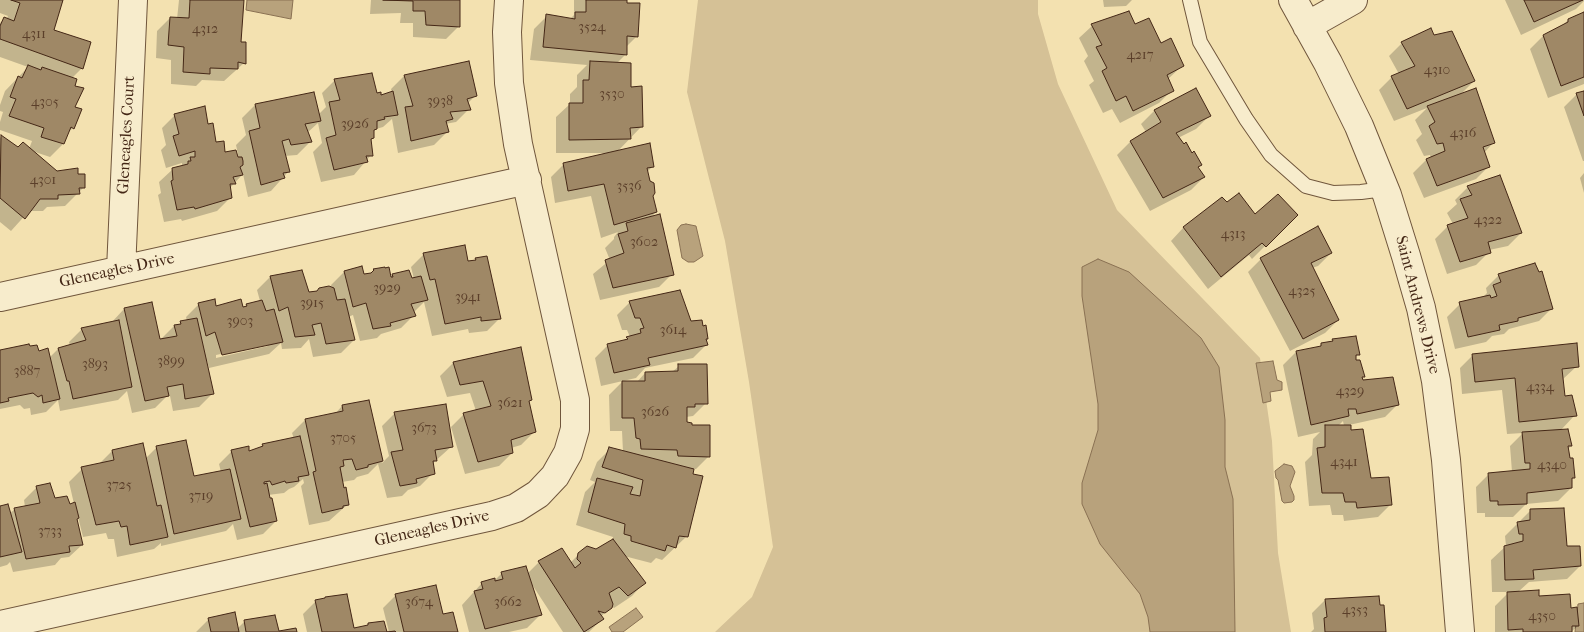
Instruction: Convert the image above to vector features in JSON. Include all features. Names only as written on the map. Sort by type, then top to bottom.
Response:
[{"type":"street","name":"Gleneagles Court","points":[[121,270],[133,0]]},
{"type":"street","name":"Gleneagles Drive","points":[[0,625],[492,516],[516,508],[538,494],[555,476],[568,453],[575,428],[575,400],[518,144],[509,83],[508,0]]},
{"type":"street","name":"Saint Andrews Drive","points":[[1293,0],[1328,63],[1359,126],[1384,189],[1421,308],[1436,381],[1446,460],[1460,632]]},
{"type":"street","points":[[1308,26],[1353,0]]},
{"type":"street","name":"Gleneagles Drive","points":[[0,297],[527,180]]},
{"type":"lane","points":[[1190,0],[1200,42],[1246,119],[1271,155],[1306,186],[1333,193],[1384,189]]},
{"type":"shaded area","points":[[247,0],[293,0],[291,19],[246,10]]},
{"type":"shaded area","points":[[698,0],[1038,0],[1038,14],[1058,84],[1117,210],[1260,358],[1272,441],[1278,553],[1291,632],[715,632],[752,597],[773,547],[749,382],[725,241],[687,92]]},
{"type":"shaded area","points":[[681,225],[696,226],[703,256],[694,262],[688,262],[682,258],[677,230]]},
{"type":"shaded area","points":[[1098,259],[1129,272],[1201,338],[1219,367],[1225,420],[1225,467],[1233,499],[1235,632],[1150,632],[1148,617],[1140,594],[1100,544],[1082,504],[1082,483],[1098,430],[1098,404],[1082,296],[1082,267]]},
{"type":"shaded area","points":[[1273,361],[1277,380],[1282,382],[1282,390],[1270,392],[1271,401],[1263,403],[1256,363]]},
{"type":"shaded area","points":[[1284,464],[1292,466],[1295,472],[1290,486],[1294,500],[1284,503],[1275,471]]},
{"type":"shaded area","points":[[1584,603],[1584,632],[1575,632],[1578,604]]},
{"type":"shaded area","points":[[636,608],[643,617],[623,632],[612,632],[609,627]]},
{"type":"building","points":[[11,0],[63,0],[54,30],[91,42],[83,69],[0,39],[0,26],[4,17],[14,21],[20,3]]},
{"type":"building","points":[[190,0],[244,0],[241,42],[246,42],[246,64],[238,62],[238,69],[210,68],[210,74],[183,72],[184,47],[168,45],[170,17],[189,18]]},
{"type":"building","points":[[383,0],[460,0],[460,27],[426,25],[425,11],[413,11],[413,1]]},
{"type":"building","points":[[586,0],[627,0],[627,3],[640,3],[638,37],[627,36],[627,55],[543,47],[546,14],[575,19],[575,12],[586,12]]},
{"type":"building","points":[[1524,0],[1583,0],[1534,22]]},
{"type":"building","points":[[1129,11],[1135,24],[1149,18],[1161,43],[1171,38],[1184,66],[1167,75],[1174,91],[1133,111],[1126,96],[1116,101],[1102,71],[1107,68],[1096,47],[1102,45],[1091,24]]},
{"type":"building","points":[[1584,12],[1584,77],[1561,86],[1543,35],[1568,22],[1568,19]]},
{"type":"building","points":[[1431,28],[1434,35],[1452,31],[1475,81],[1407,109],[1391,76],[1415,66],[1401,42]]},
{"type":"building","points":[[469,61],[477,96],[467,99],[471,110],[450,112],[453,119],[446,121],[449,132],[411,141],[405,107],[413,106],[404,75]]},
{"type":"building","points":[[590,61],[631,63],[631,87],[642,86],[643,127],[630,128],[631,139],[569,140],[569,103],[583,103],[583,80],[589,80]]},
{"type":"building","points":[[28,65],[41,70],[42,67],[77,79],[75,86],[84,88],[75,107],[82,109],[74,129],[71,127],[64,144],[41,137],[44,128],[9,116],[16,99],[10,97],[18,76],[22,78]]},
{"type":"building","points":[[372,73],[377,93],[381,92],[381,95],[393,91],[398,115],[384,117],[385,119],[377,121],[374,138],[371,139],[373,156],[366,156],[368,162],[334,170],[326,138],[336,135],[329,102],[340,100],[334,79]]},
{"type":"building","points":[[1196,88],[1211,116],[1176,133],[1184,144],[1186,142],[1192,153],[1194,151],[1202,165],[1198,167],[1205,177],[1163,198],[1130,141],[1161,122],[1154,110]]},
{"type":"building","points":[[1476,88],[1495,143],[1483,147],[1490,167],[1437,186],[1426,159],[1445,151],[1443,143],[1437,144],[1429,126],[1435,122],[1427,106]]},
{"type":"building","points":[[1584,91],[1584,116],[1576,93]]},
{"type":"building","points":[[314,92],[321,121],[305,124],[312,142],[291,145],[289,139],[282,141],[290,172],[283,173],[285,178],[261,185],[249,131],[260,128],[255,104]]},
{"type":"building","points":[[205,106],[208,124],[213,123],[216,142],[224,141],[225,152],[236,150],[238,157],[242,157],[243,165],[240,167],[243,175],[233,177],[236,184],[230,184],[232,198],[195,209],[194,207],[177,210],[171,181],[173,180],[172,168],[188,164],[188,161],[191,161],[190,157],[195,157],[195,151],[179,156],[173,136],[179,134],[174,114]]},
{"type":"building","points":[[1,135],[18,147],[23,142],[57,171],[78,168],[78,174],[85,174],[85,188],[79,188],[80,194],[58,195],[58,199],[40,199],[25,219],[0,198]]},
{"type":"building","points":[[650,143],[654,167],[647,168],[650,181],[654,183],[655,193],[653,196],[657,212],[614,225],[604,184],[568,191],[563,163]]},
{"type":"building","points":[[1500,175],[1522,233],[1488,242],[1491,253],[1460,262],[1447,225],[1468,218],[1460,199],[1472,195],[1467,186]]},
{"type":"building","points":[[1239,193],[1255,214],[1278,194],[1298,215],[1266,247],[1262,243],[1221,277],[1183,227],[1222,197],[1227,202]]},
{"type":"building","points":[[660,214],[674,275],[613,288],[605,260],[624,253],[618,234],[628,231],[626,223]]},
{"type":"building","points":[[1318,226],[1332,253],[1311,263],[1339,320],[1303,339],[1260,258]]},
{"type":"building","points":[[465,245],[468,261],[487,256],[501,319],[481,321],[481,317],[445,324],[435,279],[430,280],[423,253]]},
{"type":"building","points":[[1535,263],[1539,272],[1542,271],[1553,309],[1518,318],[1518,321],[1499,325],[1500,330],[1468,337],[1459,302],[1490,295],[1491,298],[1497,296],[1493,285],[1501,282],[1498,274]]},
{"type":"building","points":[[362,266],[364,274],[371,273],[373,269],[389,267],[391,277],[393,277],[392,274],[409,270],[412,278],[421,276],[428,300],[411,304],[416,316],[390,323],[391,326],[373,329],[366,303],[353,307],[344,271]]},
{"type":"building","points":[[302,270],[309,292],[329,286],[334,288],[337,300],[345,299],[355,340],[326,344],[321,323],[312,325],[315,335],[295,337],[288,307],[279,311],[270,276]]},
{"type":"building","points":[[680,290],[691,321],[702,320],[703,326],[706,325],[708,345],[648,358],[650,365],[614,373],[607,344],[628,339],[626,337],[641,333],[640,329],[644,328],[640,318],[635,318],[629,301]]},
{"type":"building","points":[[215,299],[216,306],[241,299],[243,307],[247,306],[246,304],[262,300],[266,311],[274,309],[283,342],[222,355],[215,332],[206,336],[198,303]]},
{"type":"building","points":[[152,302],[160,339],[177,336],[174,325],[181,324],[180,321],[197,318],[214,394],[185,399],[183,384],[167,387],[169,396],[145,401],[124,308]]},
{"type":"building","points":[[119,320],[132,387],[73,399],[58,348],[86,340],[81,328]]},
{"type":"building","points":[[1356,336],[1360,355],[1356,355],[1356,360],[1360,360],[1365,377],[1362,377],[1363,380],[1393,377],[1399,405],[1357,414],[1356,409],[1348,409],[1349,416],[1311,425],[1296,351],[1321,346],[1321,343],[1333,341],[1332,339]]},
{"type":"building","points":[[1577,343],[1579,367],[1562,369],[1565,396],[1572,395],[1577,416],[1519,422],[1515,378],[1475,382],[1472,354]]},
{"type":"building","points":[[29,344],[30,346],[37,345],[39,351],[48,348],[60,399],[43,403],[42,395],[38,397],[33,393],[8,398],[9,401],[0,403],[0,350]]},
{"type":"building","points":[[521,347],[532,400],[529,401],[536,432],[511,440],[513,453],[478,462],[463,413],[491,406],[483,381],[460,385],[453,362]]},
{"type":"building","points":[[678,364],[707,364],[708,404],[695,404],[695,407],[687,407],[687,422],[692,423],[692,425],[710,425],[710,457],[678,456],[677,450],[641,449],[640,439],[636,438],[634,418],[622,418],[622,381],[645,381],[645,372],[678,371]]},
{"type":"building","points":[[369,400],[383,461],[356,470],[352,459],[343,460],[344,466],[340,467],[349,505],[322,513],[313,472],[316,471],[305,419],[343,411],[342,405]]},
{"type":"building","points":[[446,404],[453,447],[435,450],[437,461],[433,461],[435,474],[416,479],[417,483],[400,486],[391,452],[403,450],[394,412]]},
{"type":"building","points":[[1325,425],[1351,425],[1351,430],[1363,429],[1371,478],[1389,477],[1392,505],[1357,508],[1356,502],[1345,502],[1343,493],[1322,493],[1317,448],[1325,447]]},
{"type":"building","points":[[1568,429],[1572,446],[1568,446],[1570,458],[1573,458],[1575,478],[1572,478],[1572,488],[1527,493],[1527,504],[1498,505],[1498,501],[1490,501],[1488,473],[1530,469],[1530,463],[1525,463],[1522,432]]},
{"type":"building","points":[[300,436],[309,475],[298,477],[299,481],[286,483],[285,481],[272,485],[270,481],[264,482],[264,484],[267,483],[270,498],[272,498],[277,521],[250,527],[231,450],[249,446],[249,451],[263,446],[262,444]]},
{"type":"building","points":[[186,440],[194,476],[230,469],[241,519],[174,534],[156,446]]},
{"type":"building","points":[[143,443],[157,506],[161,505],[168,537],[130,545],[127,526],[121,527],[119,521],[96,525],[81,467],[114,460],[112,450]]},
{"type":"building","points":[[609,447],[694,469],[693,474],[703,476],[688,537],[679,536],[676,548],[667,545],[665,551],[631,541],[631,536],[624,534],[625,524],[588,512],[597,478],[633,487],[630,494],[640,496],[643,480],[602,467]]},
{"type":"building","points":[[50,483],[55,498],[67,496],[70,504],[75,502],[83,545],[69,546],[70,552],[26,559],[14,508],[40,503],[36,486]]},
{"type":"building","points":[[8,504],[22,552],[0,557],[0,506]]},
{"type":"building","points":[[1564,508],[1567,546],[1580,546],[1581,566],[1533,570],[1534,579],[1505,580],[1504,546],[1523,541],[1523,534],[1519,534],[1517,522],[1530,520],[1530,509]]},
{"type":"building","points":[[613,539],[646,583],[628,596],[619,587],[609,593],[613,604],[612,608],[605,613],[598,611],[604,619],[584,632],[538,561],[562,548],[575,568],[581,563],[577,559],[578,553],[587,546],[596,549]]},
{"type":"building","points":[[526,566],[542,615],[485,629],[474,591],[483,589],[481,582],[495,578],[495,581],[503,579],[501,572]]},
{"type":"building","points":[[436,585],[443,614],[453,612],[458,632],[404,632],[395,594]]},
{"type":"building","points":[[1539,590],[1539,596],[1570,594],[1571,608],[1577,607],[1579,626],[1572,626],[1572,632],[1523,632],[1523,629],[1508,630],[1507,592]]},
{"type":"building","points":[[347,594],[354,628],[368,625],[368,623],[384,621],[387,632],[322,632],[315,600]]},
{"type":"building","points":[[1379,596],[1380,605],[1384,605],[1386,632],[1325,632],[1324,618],[1327,617],[1325,599]]},
{"type":"building","points":[[235,612],[239,632],[211,632],[208,618]]},
{"type":"building","points":[[275,615],[279,631],[296,628],[297,632],[246,632],[244,620]]}]
